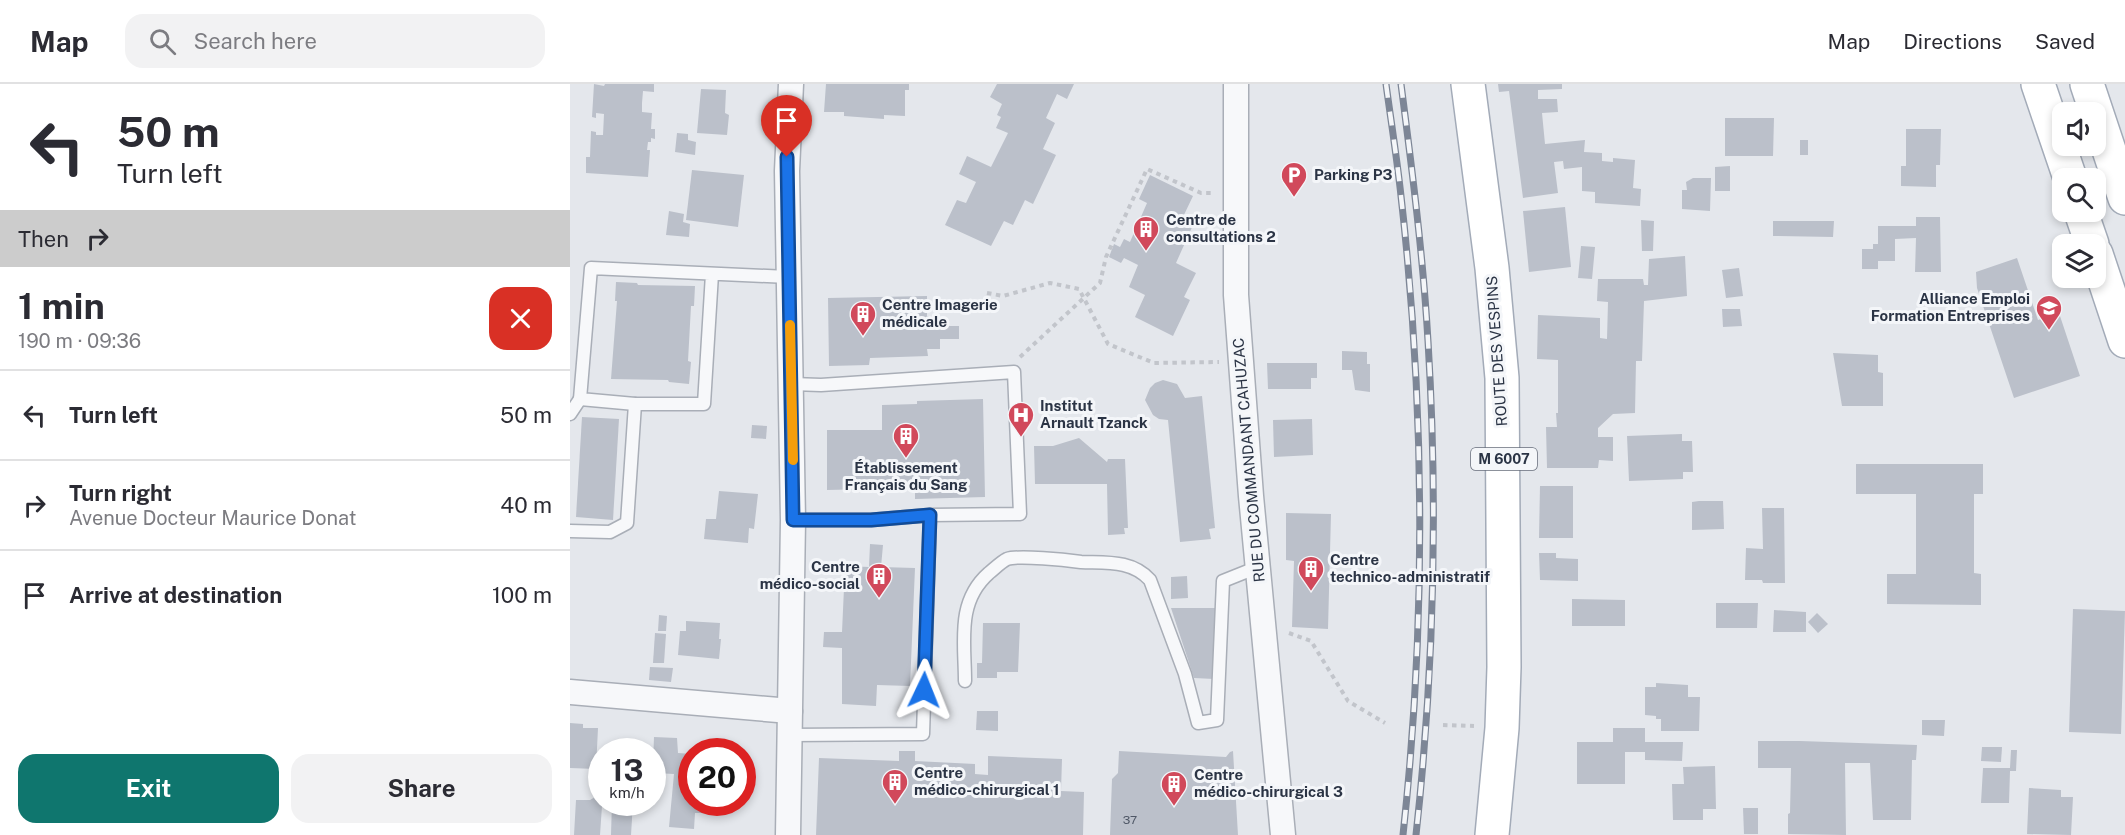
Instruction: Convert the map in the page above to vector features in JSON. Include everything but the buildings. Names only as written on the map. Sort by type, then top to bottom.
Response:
[{"type":"main road","name":"ROUTE DES VESPINS","points":[[1468,84],[1492,268],[1502,378],[1504,667],[1502,728],[1492,835]]},
{"type":"main road","points":[[2038,84],[2067,168]]},
{"type":"main road","points":[[2087,84],[2125,198]]},
{"type":"main road","points":[[2106,284],[2125,341]]},
{"type":"street","points":[[788,835],[793,520],[786,171],[791,84]]},
{"type":"street","name":"RUE DU COMMANDANT CAHUZAC","points":[[1236,84],[1238,130],[1235,194],[1236,295],[1240,362],[1283,835]]},
{"type":"street","points":[[570,692],[790,723]]},
{"type":"lane","points":[[570,414],[580,399],[591,268],[788,278]]},
{"type":"lane","points":[[580,399],[635,404],[704,404],[712,274]]},
{"type":"lane","points":[[792,384],[821,385],[1014,372],[1020,513],[930,515],[871,520],[793,520]]},
{"type":"lane","points":[[570,531],[610,532],[627,523],[635,404]]},
{"type":"lane","points":[[790,723],[923,734],[930,515]]},
{"type":"lane","points":[[965,681],[964,613],[971,594],[981,580],[1008,559],[1128,565],[1141,571],[1150,580],[1185,674],[1198,723],[1217,720],[1223,581],[1258,567]]},
{"type":"path","points":[[1014,372],[1020,356],[1100,283],[1106,257],[1147,169],[1201,193],[1235,194]]},
{"type":"path","points":[[987,292],[1003,296],[1050,283],[1079,289],[1108,344],[1154,363],[1240,362]]},
{"type":"path","points":[[1263,628],[1280,629],[1311,641],[1348,702],[1385,723]]},
{"type":"railway","points":[[1386,84],[1409,276],[1415,356],[1420,516],[1416,676],[1403,835]]},
{"type":"railway","points":[[1401,84],[1423,277],[1433,464],[1430,650],[1416,835]]},
{"type":"slow traffic","points":[[790,325],[793,460]]},
{"type":"place","name":"Parking P3","points":[[1294,198]]},
{"type":"place","name":"Centre de consultations 2","points":[[1146,252]]},
{"type":"place","name":"Alliance Emploi Formation Entreprises","points":[[2049,331]]},
{"type":"place","name":"Centre Imagerie médicale","points":[[863,337]]},
{"type":"place","name":"Institut Arnault Tzanck","points":[[1021,438]]},
{"type":"place","name":"Établissement Français du Sang","points":[[906,459]]},
{"type":"place","name":"Centre technico-administratif","points":[[1311,592]]},
{"type":"place","name":"Centre médico-social","points":[[879,599]]},
{"type":"place","name":"Centre médico-chirurgical 1","points":[[895,805]]},
{"type":"place","name":"Centre médico-chirurgical 3","points":[[1174,807]]},
{"type":"route","points":[[787,157],[793,520],[871,520],[930,515],[924,690]]}]
